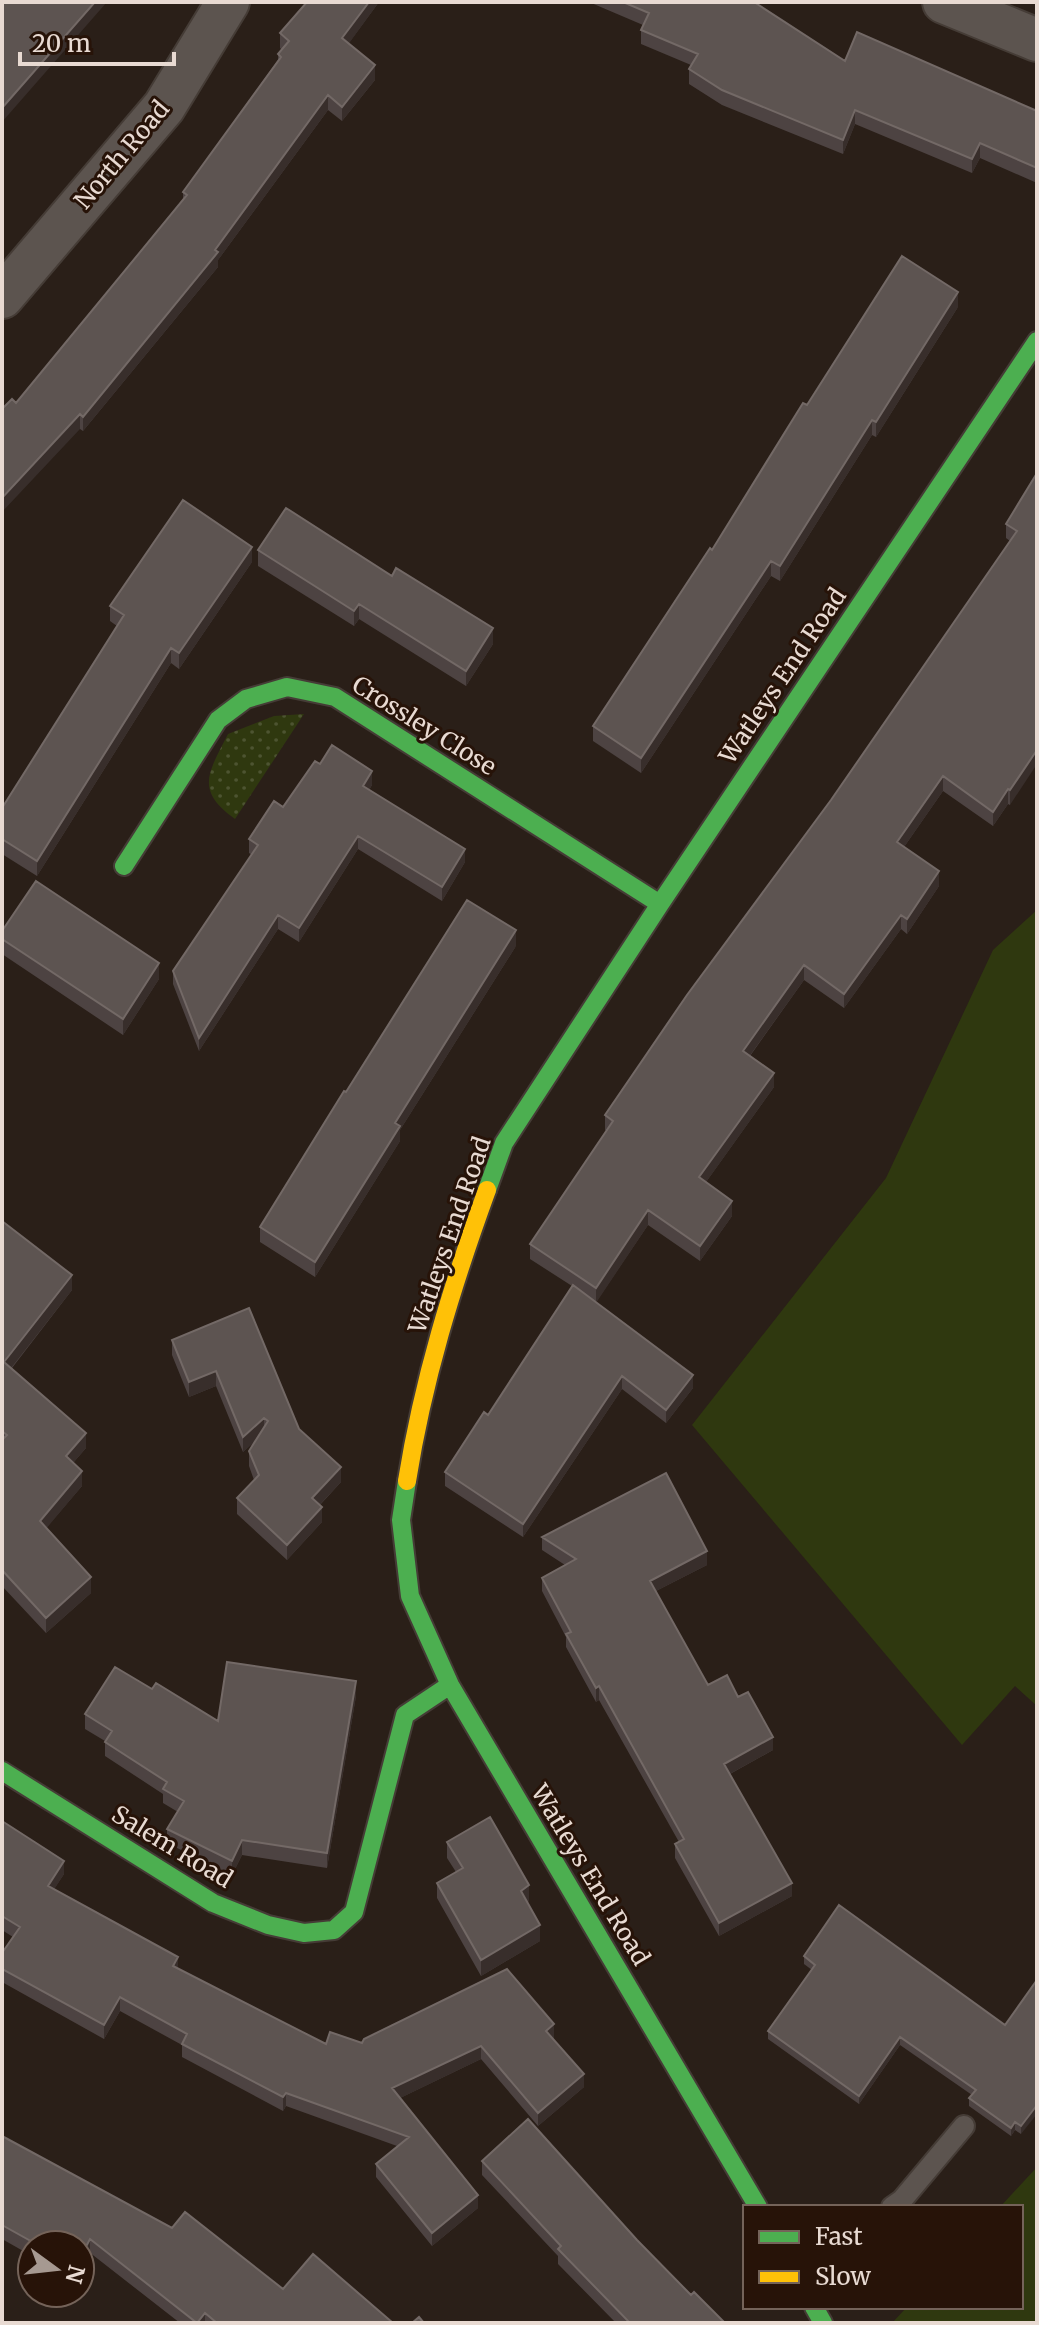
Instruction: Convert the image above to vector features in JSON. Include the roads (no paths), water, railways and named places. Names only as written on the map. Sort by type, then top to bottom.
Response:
[{"type":"street","name":"North Road","points":[[2,297],[164,107],[228,2]]},
{"type":"street","points":[[944,2],[1037,40]]},
{"type":"street","name":"Watleys End Road","points":[[757,2205],[450,1685],[410,1596],[401,1520],[416,1424],[453,1282],[504,1143],[1037,341]]},
{"type":"street","name":"Crossley Close","points":[[124,866],[218,720],[246,699],[287,687],[335,697],[660,904]]},
{"type":"street","name":"Salem Road","points":[[2,1771],[213,1903],[268,1925],[304,1933],[334,1930],[354,1912],[405,1715],[450,1685]]},
{"type":"lane","points":[[895,2205],[964,2126]]}]
